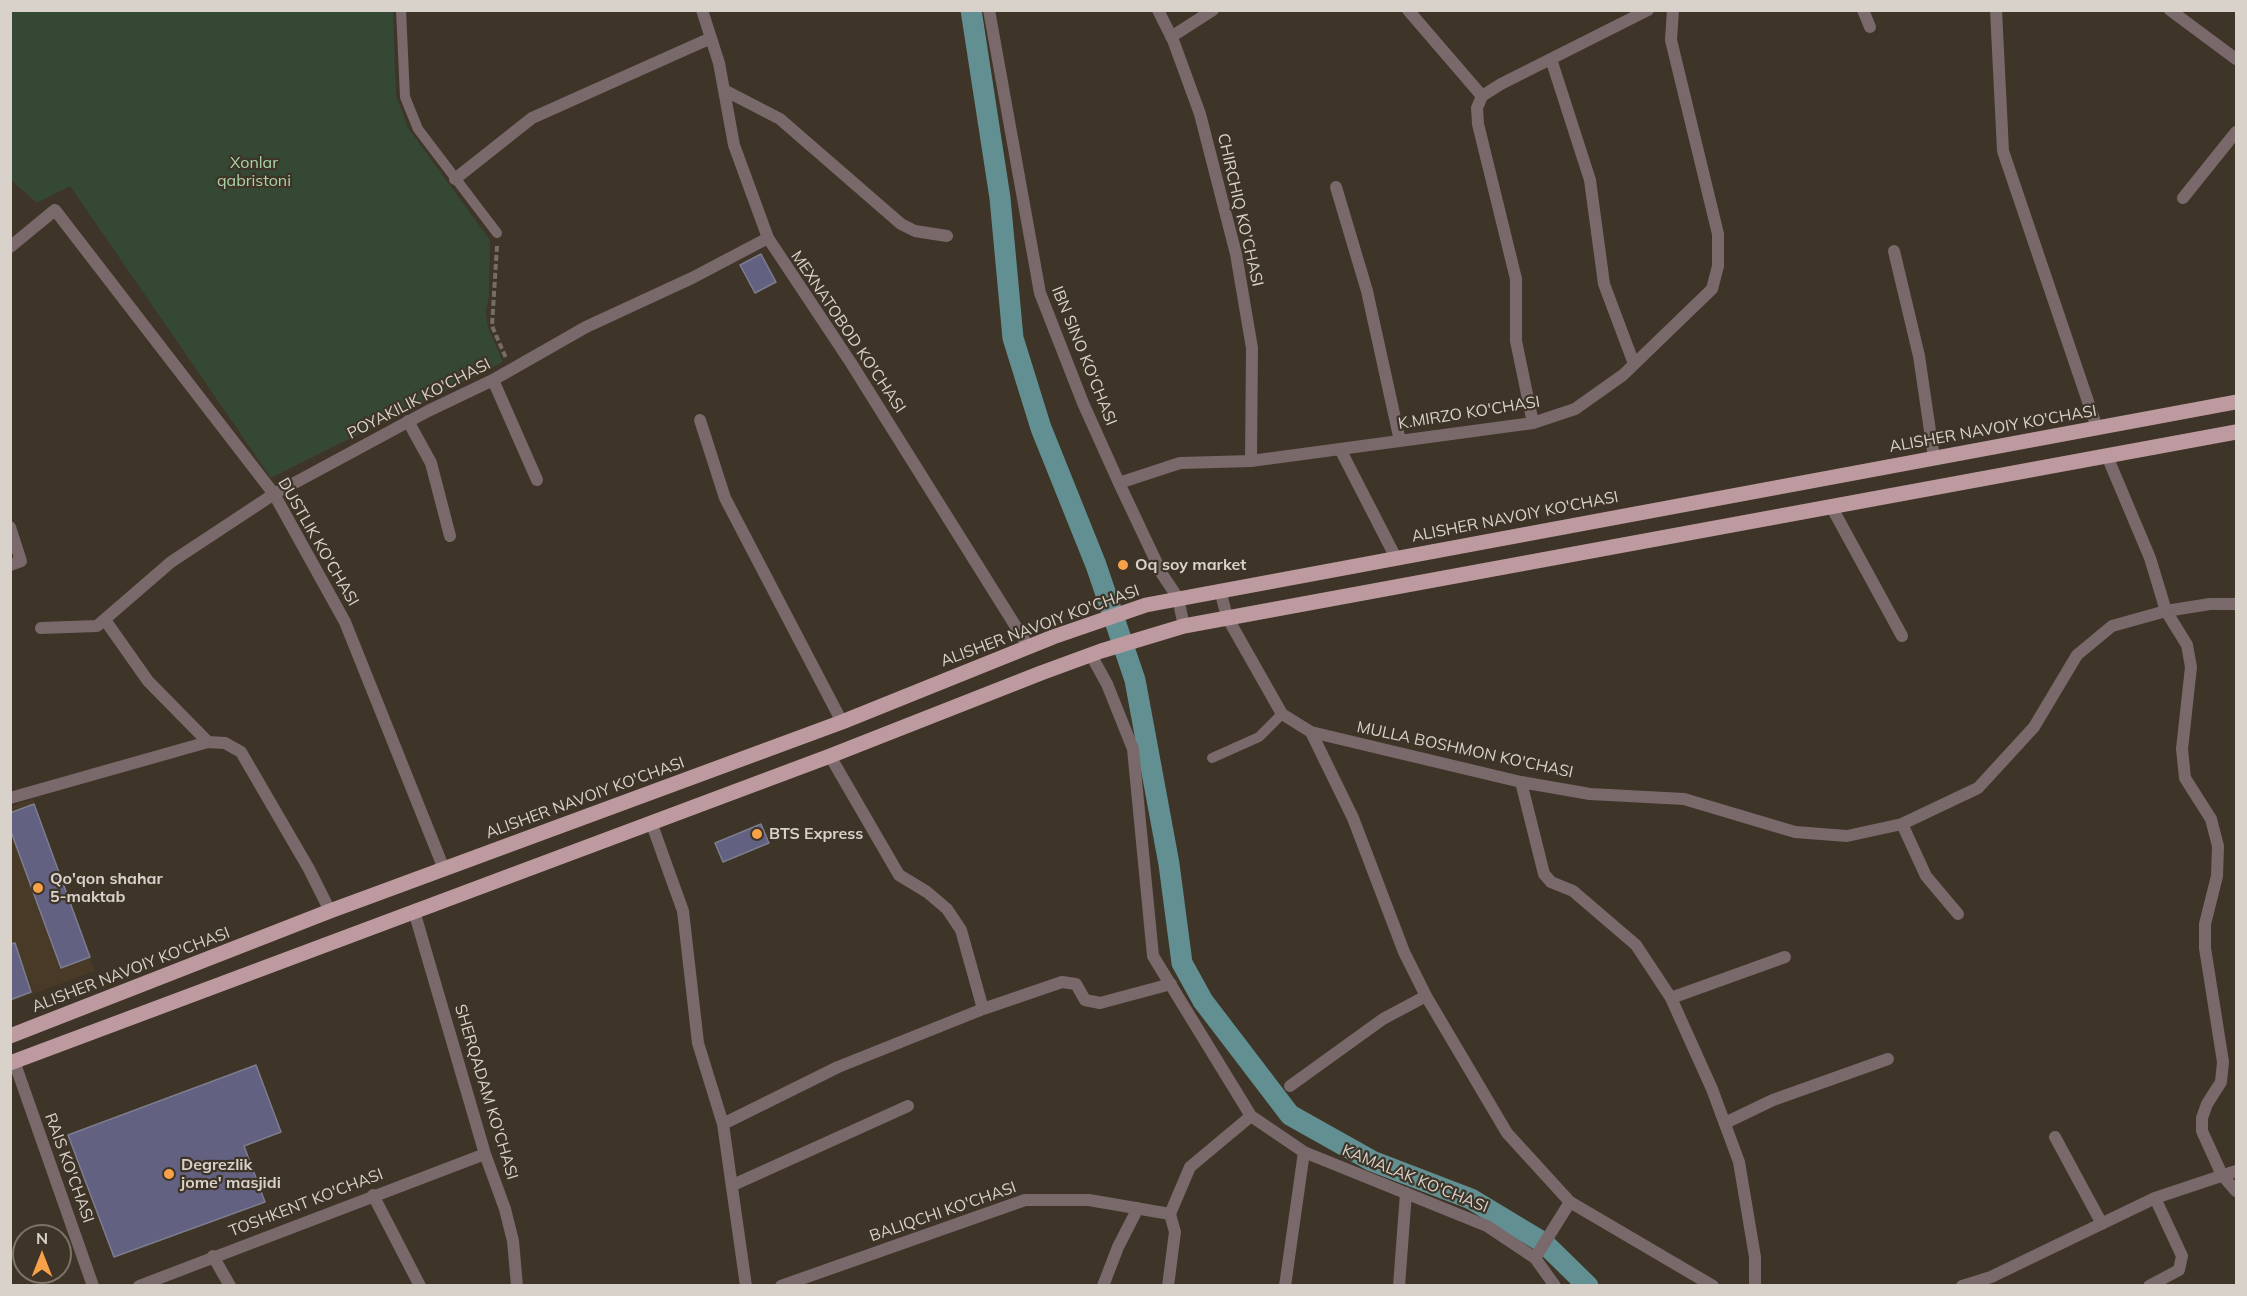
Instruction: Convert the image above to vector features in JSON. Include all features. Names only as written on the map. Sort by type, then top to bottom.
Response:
[{"type":"main road","name":"ALISHER NAVOIY KO'CHASI","points":[[10,1036],[330,912],[842,722],[1028,646],[1146,605],[2236,402]]},
{"type":"main road","points":[[12,1062],[830,756],[1096,653],[1184,626],[1227,616],[2236,432]]},
{"type":"street","name":"MEXNATOBOD KO'CHASI","points":[[702,10],[724,90],[734,146],[768,238],[851,363],[1028,646]]},
{"type":"street","name":"IBN SINO KO‘CHASI","points":[[990,10],[1040,293],[1083,403],[1119,483],[1162,574],[1178,598],[1184,626]]},
{"type":"street","name":"CHIRCHIQ KO’CHASI","points":[[1158,10],[1171,37],[1200,114],[1236,254],[1252,348],[1251,460]]},
{"type":"street","points":[[1171,37],[1213,10]]},
{"type":"street","points":[[1408,10],[1482,96]]},
{"type":"street","points":[[1533,423],[1516,341],[1516,279],[1478,124],[1477,108],[1482,96],[1648,10]]},
{"type":"street","name":"K.MIRZO KO'CHASI","points":[[1119,483],[1180,463],[1251,460],[1533,423],[1575,409],[1634,364],[1712,289],[1718,266],[1718,234],[1671,40],[1673,10]]},
{"type":"street","points":[[1863,10],[1870,27]]},
{"type":"street","points":[[1996,10],[2003,151],[2097,428]]},
{"type":"street","points":[[2170,10],[2236,59]]},
{"type":"street","points":[[455,179],[532,118],[711,38]]},
{"type":"street","points":[[1551,59],[1590,180],[1604,284],[1634,364]]},
{"type":"street","points":[[724,90],[780,119],[901,224],[915,231],[947,236]]},
{"type":"street","points":[[2183,198],[2236,132]]},
{"type":"street","points":[[1336,187],[1367,291],[1400,441]]},
{"type":"street","name":"DUSTLIK KO'CHASI","points":[[10,247],[55,210],[274,494],[345,622],[444,869]]},
{"type":"street","name":"POYAKILIK KO'CHASI","points":[[105,620],[171,562],[274,494],[408,421],[493,380],[586,327],[692,278],[768,238]]},
{"type":"street","points":[[1894,251],[1919,356],[1934,458]]},
{"type":"street","points":[[493,380],[537,480]]},
{"type":"street","points":[[700,420],[725,498],[842,722]]},
{"type":"street","points":[[408,421],[431,463],[450,536]]},
{"type":"street","points":[[1340,448],[1396,558]]},
{"type":"street","points":[[2108,456],[2150,558],[2166,611],[2187,645],[2191,667],[2182,749],[2185,778],[2211,819],[2218,846],[2217,876],[2205,924],[2205,948],[2223,1062],[2221,1082],[2205,1111],[2202,1131],[2222,1175],[2236,1191]]},
{"type":"street","points":[[1831,506],[1902,636]]},
{"type":"street","points":[[10,527],[21,561],[10,565]]},
{"type":"street","points":[[1220,590],[1227,616],[1282,714],[1311,732],[1353,818],[1404,952],[1426,996],[1507,1133],[1570,1202],[1713,1286]]},
{"type":"street","name":"MULLA BOSHMON KO'CHASI","points":[[1311,732],[1521,782],[1590,794],[1684,799],[1795,832],[1847,836],[1902,824],[1978,788],[2034,727],[2077,654],[2112,626],[2166,611],[2210,603],[2236,604]]},
{"type":"street","points":[[40,628],[97,626],[105,620],[148,681],[208,742]]},
{"type":"street","points":[[1096,653],[1133,749],[1154,956],[1251,1116],[1190,1167],[1170,1214],[1175,1232],[1168,1286]]},
{"type":"street","points":[[10,798],[208,742],[225,742],[241,752],[309,869],[330,912]]},
{"type":"street","points":[[830,756],[899,875],[927,892],[947,909],[961,930],[983,1009]]},
{"type":"street","points":[[1521,782],[1544,874],[1551,882],[1573,891],[1636,945],[1671,998],[1725,1123],[1739,1162],[1755,1257],[1755,1286]]},
{"type":"street","points":[[651,822],[684,912],[698,1043],[723,1124],[746,1286]]},
{"type":"street","points":[[1902,824],[1926,876],[1958,914]]},
{"type":"street","name":"SHERQADAM KO'CHASI","points":[[414,910],[485,1155],[511,1230],[517,1286]]},
{"type":"street","points":[[1671,998],[1785,957]]},
{"type":"street","points":[[723,1124],[838,1067],[983,1009],[1062,982],[1076,984],[1085,1000],[1100,1003],[1171,984]]},
{"type":"street","points":[[1290,1086],[1383,1019],[1426,996]]},
{"type":"street","points":[[1725,1123],[1773,1100],[1888,1059]]},
{"type":"street","name":"RAIS KO'CHASI","points":[[12,1062],[93,1286]]},
{"type":"street","points":[[733,1185],[908,1106]]},
{"type":"street","name":"KAMALAK KO'CHASI","points":[[1251,1116],[1304,1152],[1487,1226],[1535,1258],[1555,1286]]},
{"type":"street","points":[[2055,1137],[2102,1224]]},
{"type":"street","points":[[1285,1286],[1304,1152]]},
{"type":"street","name":"TOSHKENT KO'CHASI","points":[[139,1286],[213,1256],[485,1155]]},
{"type":"street","points":[[1962,1286],[1991,1277],[2155,1198],[2236,1171]]},
{"type":"street","points":[[1398,1286],[1406,1192]]},
{"type":"street","points":[[373,1196],[420,1286]]},
{"type":"street","points":[[2149,1286],[2179,1270],[2182,1256],[2155,1198]]},
{"type":"street","name":"BALIQCHI KO'CHASI","points":[[781,1286],[1025,1200],[1089,1200],[1170,1214]]},
{"type":"street","points":[[1535,1258],[1570,1202]]},
{"type":"street","points":[[1103,1286],[1118,1247],[1138,1208]]},
{"type":"street","points":[[213,1256],[230,1286]]},
{"type":"lane","points":[[401,10],[405,97],[418,129],[497,233]]},
{"type":"lane","points":[[1212,758],[1258,737],[1282,714]]},
{"type":"path","points":[[497,233],[492,326],[511,370]]},
{"type":"shaded area","name":"Qo'qon shahar 5-maktab","points":[[33,799],[95,971],[11,1002],[11,806]]},
{"type":"green space","name":"Xonlar qabristoni","points":[[11,10],[393,11],[396,95],[408,128],[490,240],[489,296],[486,312],[488,327],[503,362],[271,478],[70,186],[37,203],[11,180]]},
{"type":"building","points":[[761,254],[776,282],[755,293],[740,265]]},
{"type":"building","points":[[34,804],[90,957],[61,968],[10,829],[10,813]]},
{"type":"building","points":[[761,824],[769,843],[723,862],[715,843]]},
{"type":"building","points":[[15,943],[31,992],[10,1000],[10,944]]},
{"type":"building","name":"Degrezlik jome' masjidi","points":[[256,1065],[281,1132],[244,1146],[265,1202],[114,1257],[68,1135]]},
{"type":"waterway","points":[[971,10],[1000,198],[1013,338],[1041,428],[1096,565],[1135,680],[1169,864],[1182,963],[1203,1001],[1290,1115],[1372,1161],[1471,1199],[1544,1243],[1588,1286]]},
{"type":"place","name":"Oq soy market","points":[[1123,565]]},
{"type":"place","name":"BTS Express","points":[[757,834]]},
{"type":"place","name":"Qo'qon shahar 5-maktab","points":[[38,888]]},
{"type":"place","name":"Degrezlik jome' masjidi","points":[[169,1174]]}]
